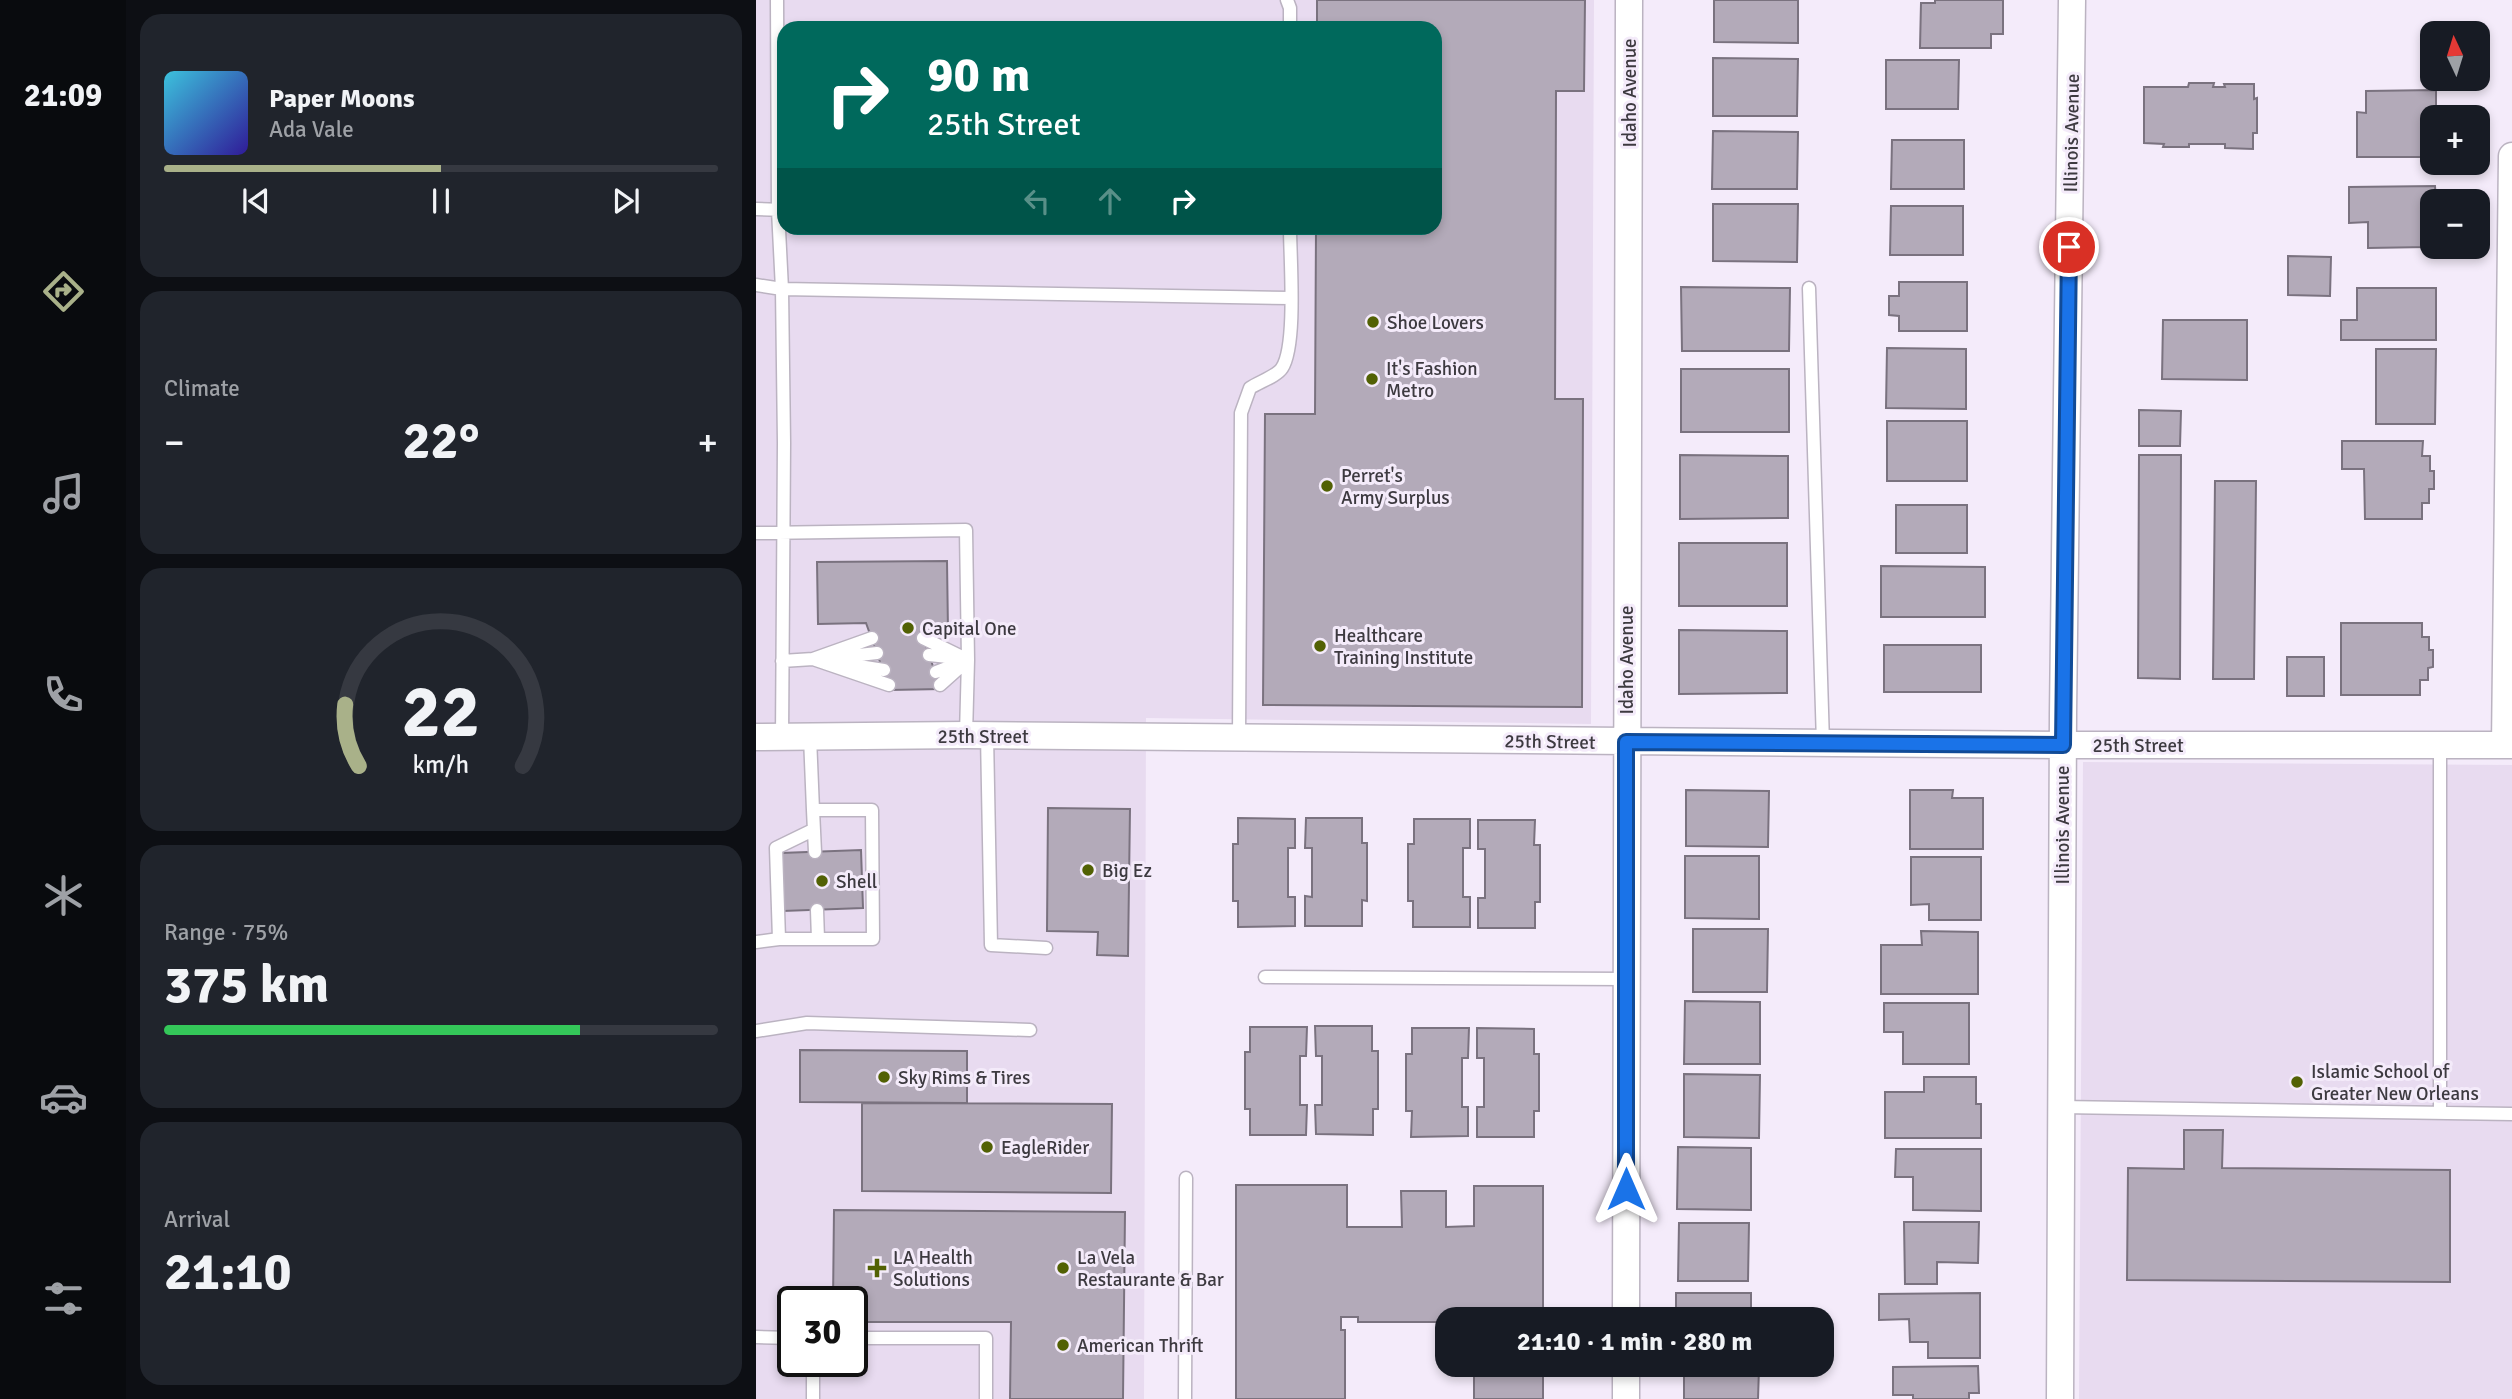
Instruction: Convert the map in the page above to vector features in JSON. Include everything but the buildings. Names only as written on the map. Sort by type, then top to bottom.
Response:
[{"type":"street","name":"Idaho Avenue","points":[[1626,1307],[1629,0]]},
{"type":"street","name":"Illinois Avenue","points":[[2060,1399],[2063,745],[2072,0]]},
{"type":"street","points":[[2509,745],[2512,156]]},
{"type":"street","name":"25th Street","points":[[769,737],[976,735],[2063,745],[2509,745]]},
{"type":"street","points":[[1626,1377],[1626,1399]]},
{"type":"lane","points":[[776,0],[777,42]]},
{"type":"lane","points":[[1287,0],[1290,21]]},
{"type":"lane","points":[[756,209],[777,210]]},
{"type":"lane","points":[[769,737],[782,661],[784,531],[781,235]]},
{"type":"lane","points":[[1239,738],[1241,413],[1250,388],[1281,371],[1286,359],[1290,338],[1290,235]]},
{"type":"lane","points":[[756,285],[782,289],[1290,298]]},
{"type":"lane","points":[[1809,288],[1823,743]]},
{"type":"lane","points":[[756,533],[966,530],[968,660],[991,945],[1045,948]]},
{"type":"lane","points":[[813,659],[872,638]]},
{"type":"lane","points":[[923,638],[968,660]]},
{"type":"lane","points":[[782,661],[877,653]]},
{"type":"lane","points":[[929,655],[968,660]]},
{"type":"lane","points":[[813,659],[884,670]]},
{"type":"lane","points":[[813,659],[889,685]]},
{"type":"lane","points":[[936,672],[968,660]]},
{"type":"lane","points":[[940,685],[968,660]]},
{"type":"lane","points":[[810,737],[815,852]]},
{"type":"lane","points":[[2440,745],[2440,1112]]},
{"type":"lane","points":[[756,942],[779,939],[873,939],[872,810],[813,810]]},
{"type":"lane","points":[[779,939],[776,848],[814,830]]},
{"type":"lane","points":[[817,910],[818,939]]},
{"type":"lane","points":[[1265,977],[1626,979]]},
{"type":"lane","points":[[756,1031],[807,1023],[1030,1030]]},
{"type":"lane","points":[[2061,1107],[2512,1114]]},
{"type":"lane","points":[[1185,1399],[1186,1178]]},
{"type":"lane","points":[[756,1337],[777,1338]]},
{"type":"lane","points":[[868,1338],[986,1338],[986,1399]]},
{"type":"lane","points":[[813,1377],[813,1399]]},
{"type":"shaded area","points":[[756,0],[1594,0],[1591,724],[1146,718],[1144,1399],[756,1399]]},
{"type":"shaded area","name":"Islamic School of Greater New Orleans","points":[[2083,762],[2512,765],[2512,1399],[2079,1399]]},
{"type":"place","name":"Shoe Lovers","points":[[1373,322]]},
{"type":"place","name":"It's Fashion Metro","points":[[1372,379]]},
{"type":"place","name":"Perret's Army Surplus","points":[[1327,486]]},
{"type":"place","name":"Capital One","points":[[908,628]]},
{"type":"place","name":"Healthcare Training Institute","points":[[1320,646]]},
{"type":"place","name":"Big Ez","points":[[1088,870]]},
{"type":"place","name":"Shell","points":[[822,881]]},
{"type":"place","name":"Sky Rims & Tires","points":[[884,1077]]},
{"type":"place","name":"Islamic School of Greater New Orleans","points":[[2297,1082]]},
{"type":"place","name":"EagleRider","points":[[987,1147]]},
{"type":"place","name":"LA Health Solutions","points":[[877,1268]]},
{"type":"place","name":"La Vela Restaurante & Bar","points":[[1063,1268]]},
{"type":"place","name":"American Thrift","points":[[1063,1345]]},
{"type":"route","points":[[1626,1189],[1626,742],[2063,745],[2069,247]]}]
